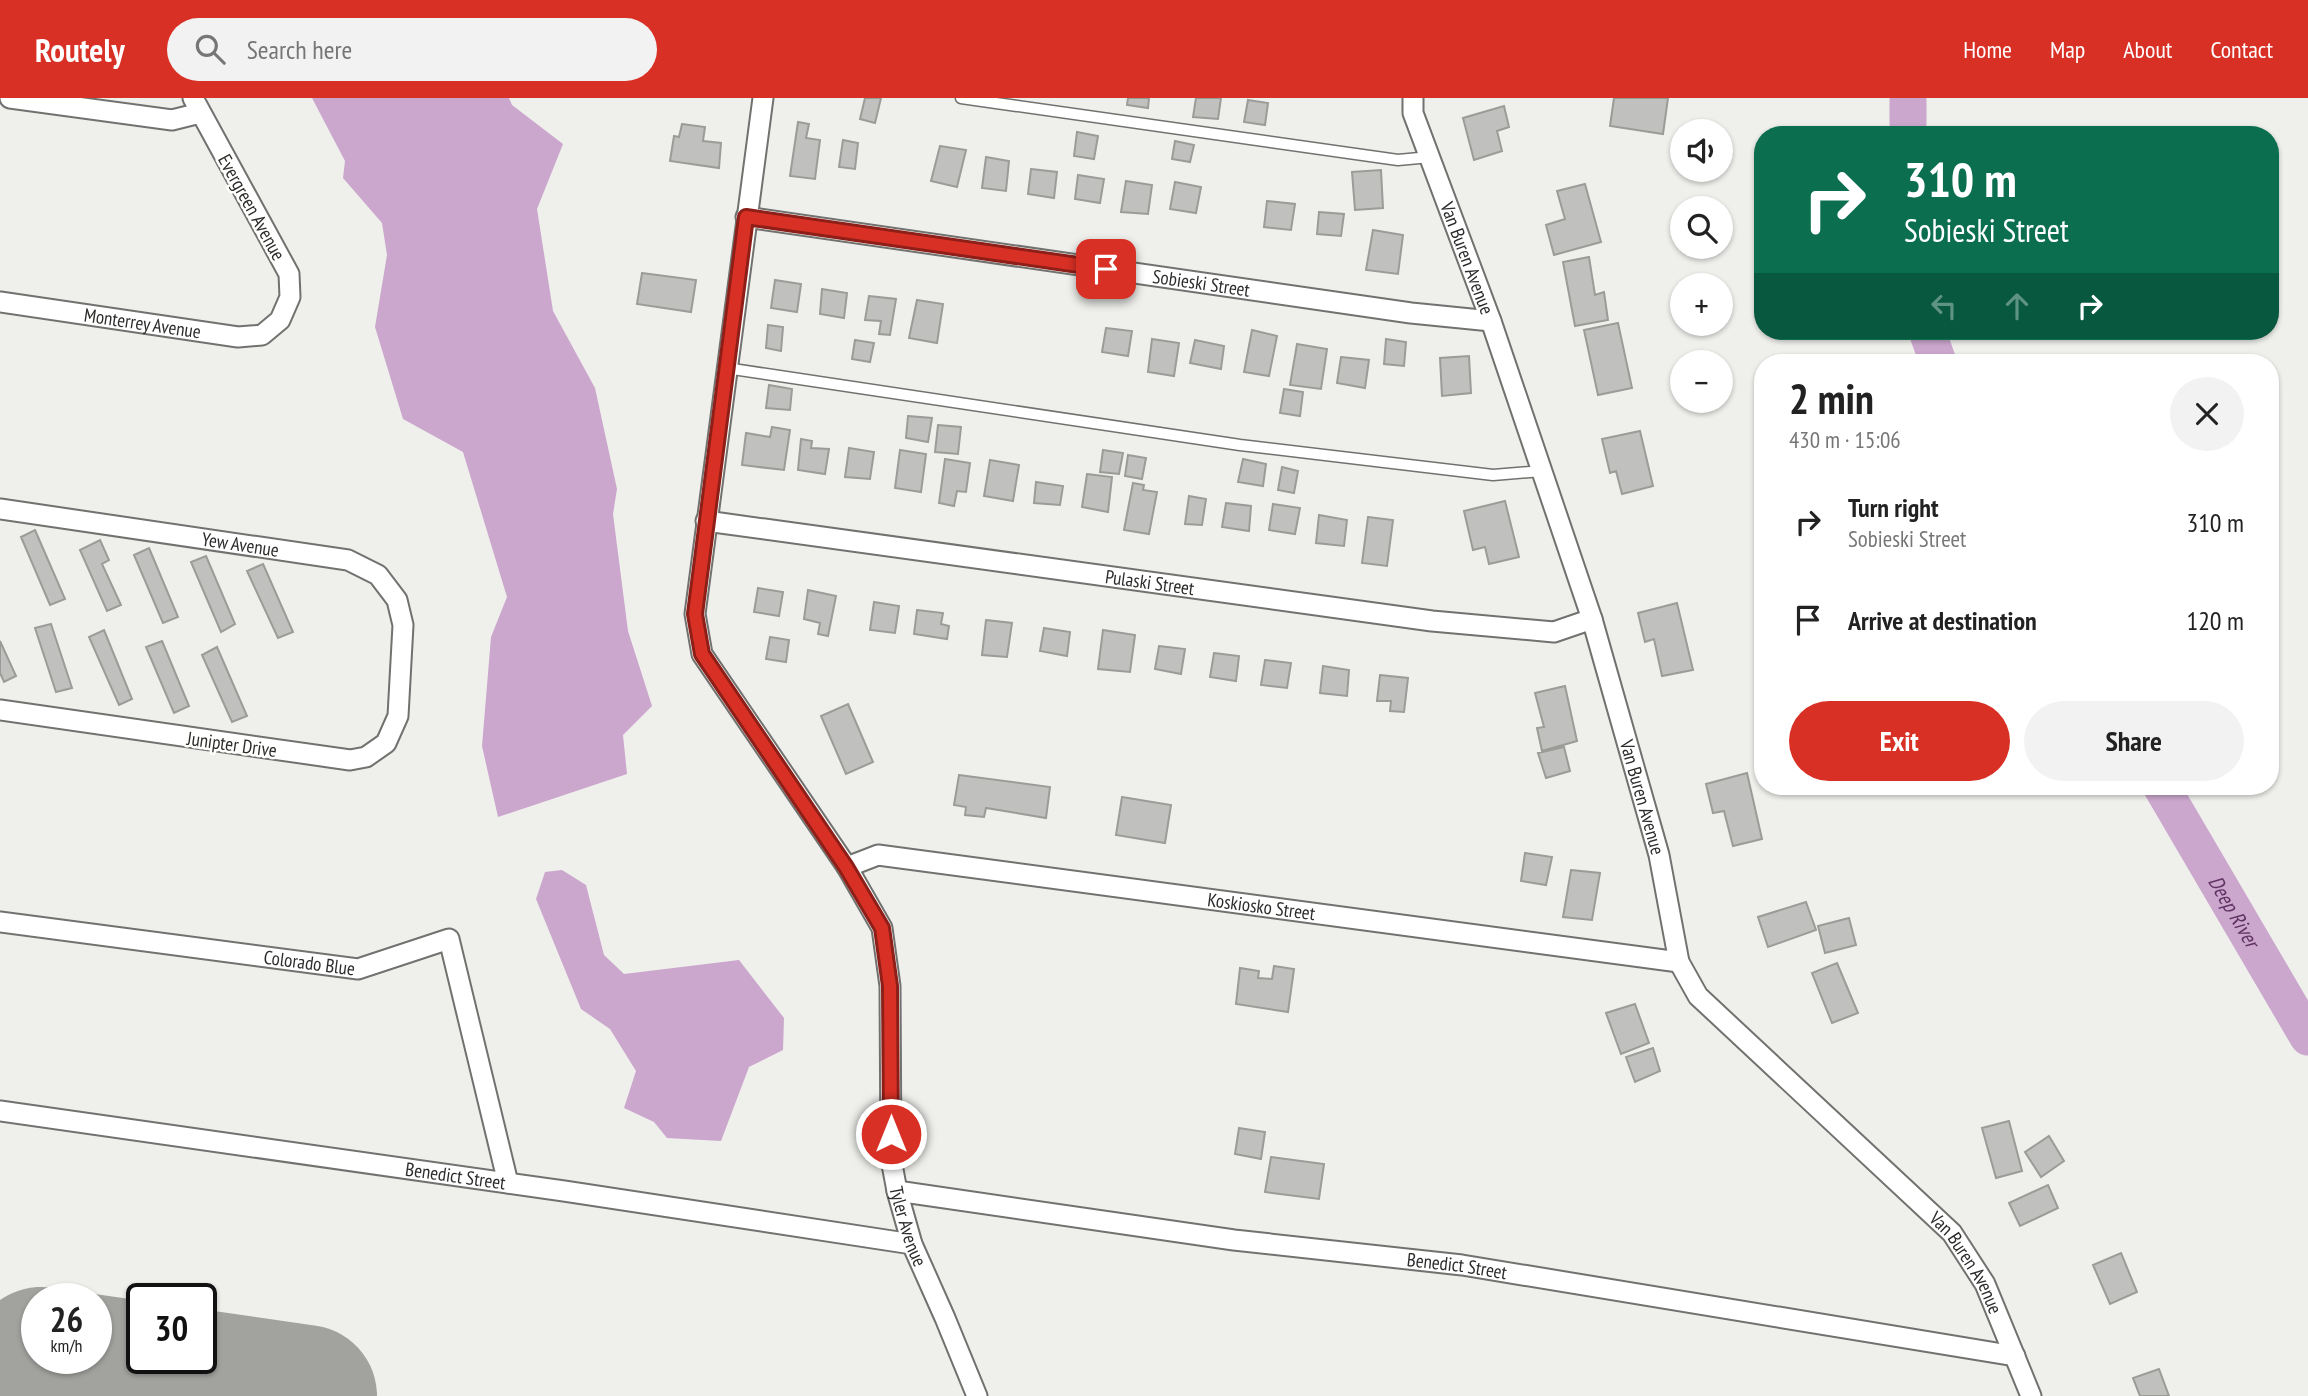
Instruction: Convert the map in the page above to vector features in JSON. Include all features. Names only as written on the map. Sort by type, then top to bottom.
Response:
[{"type":"street","points":[[10,98],[172,120],[196,105]]},
{"type":"street","name":"Tyler Avenue","points":[[763,98],[695,614],[702,654],[846,867],[882,928],[890,986],[891,1159],[897,1191],[912,1244],[977,1396]]},
{"type":"street","name":"Van Buren Avenue","points":[[1413,98],[1413,113],[1491,321],[1592,619],[1659,855],[1679,962],[1698,996],[1952,1233],[1985,1284],[2031,1396]]},
{"type":"street","name":"Evergreen Avenue","points":[[196,105],[289,274],[290,297],[280,320]]},
{"type":"street","name":"Sobieski Street","points":[[746,217],[1383,309],[1491,321]]},
{"type":"street","name":"Monterrey Avenue","points":[[0,302],[238,337],[262,335],[280,320]]},
{"type":"street","name":"Yew Avenue","points":[[0,509],[348,560],[378,575],[397,600],[402,625],[400,671]]},
{"type":"street","name":"Pulaski Street","points":[[706,522],[1432,621],[1554,632],[1592,619]]},
{"type":"street","name":"Junipter Drive","points":[[0,710],[350,761],[366,757],[386,743],[398,716],[400,671]]},
{"type":"street","name":"Koskiosko Street","points":[[846,867],[878,855],[1679,962]]},
{"type":"street","name":"Colorado Blue","points":[[0,922],[358,970],[449,939],[508,1183]]},
{"type":"street","name":"Benedict Street","points":[[0,1111],[912,1244]]},
{"type":"street","name":"Benedict Street","points":[[897,1191],[1234,1241],[1462,1265],[2015,1356]]},
{"type":"lane","points":[[961,98],[1398,160],[1430,157]]},
{"type":"lane","points":[[726,368],[1240,445],[1493,475],[1542,471]]},
{"type":"shaded area","points":[[312,98],[509,98],[512,105],[563,144],[537,209],[553,311],[595,388],[617,489],[613,514],[628,631],[652,706],[623,735],[627,774],[498,817],[482,746],[491,637],[507,597],[463,452],[403,419],[375,327],[387,255],[382,223],[343,178],[345,161]]},
{"type":"shaded area","points":[[562,870],[586,885],[604,955],[624,974],[739,960],[784,1018],[783,1050],[749,1067],[721,1141],[667,1138],[654,1122],[624,1108],[636,1071],[610,1029],[581,1009],[536,899],[545,872]]},
{"type":"building","points":[[865,98],[881,98],[875,123],[860,119]]},
{"type":"building","points":[[1128,98],[1149,98],[1148,108],[1127,105]]},
{"type":"building","points":[[1196,98],[1221,98],[1218,119],[1193,117]]},
{"type":"building","points":[[1614,98],[1668,98],[1663,134],[1610,126]]},
{"type":"building","points":[[1248,100],[1268,103],[1265,125],[1244,122]]},
{"type":"building","points":[[1504,106],[1509,127],[1497,131],[1502,151],[1474,160],[1463,118]]},
{"type":"building","points":[[798,122],[809,124],[806,138],[820,140],[815,179],[790,176]]},
{"type":"building","points":[[682,124],[705,127],[703,141],[721,143],[719,168],[670,161],[674,136],[679,137]]},
{"type":"building","points":[[1077,132],[1098,136],[1094,159],[1074,156]]},
{"type":"building","points":[[843,140],[858,143],[855,169],[839,167]]},
{"type":"building","points":[[1175,141],[1194,145],[1190,162],[1172,159]]},
{"type":"building","points":[[940,146],[966,150],[957,187],[931,181]]},
{"type":"building","points":[[986,157],[1009,161],[1006,191],[982,188]]},
{"type":"building","points":[[1031,169],[1057,172],[1054,198],[1028,194]]},
{"type":"building","points":[[1381,170],[1383,208],[1355,210],[1352,172]]},
{"type":"building","points":[[1078,175],[1104,179],[1100,203],[1075,199]]},
{"type":"building","points":[[1126,181],[1152,185],[1148,214],[1121,212]]},
{"type":"building","points":[[1175,182],[1201,187],[1196,213],[1170,209]]},
{"type":"building","points":[[1585,184],[1601,242],[1554,255],[1546,225],[1565,219],[1557,191]]},
{"type":"building","points":[[1267,201],[1295,204],[1291,230],[1264,227]]},
{"type":"building","points":[[1319,212],[1344,214],[1341,236],[1317,234]]},
{"type":"building","points":[[1373,230],[1403,235],[1398,274],[1366,270]]},
{"type":"building","points":[[1589,257],[1595,295],[1604,292],[1608,320],[1575,326],[1563,262]]},
{"type":"building","points":[[642,273],[696,280],[691,312],[637,304]]},
{"type":"building","points":[[775,280],[801,284],[797,312],[771,308]]},
{"type":"building","points":[[822,289],[847,293],[844,318],[820,314]]},
{"type":"building","points":[[869,296],[896,299],[890,335],[879,334],[881,321],[865,320]]},
{"type":"building","points":[[917,300],[943,304],[937,343],[909,338]]},
{"type":"building","points":[[1618,323],[1632,388],[1598,395],[1584,330]]},
{"type":"building","points":[[768,325],[783,327],[781,351],[766,348]]},
{"type":"building","points":[[1106,328],[1132,331],[1128,356],[1102,352]]},
{"type":"building","points":[[1252,330],[1277,336],[1269,376],[1244,372]]},
{"type":"building","points":[[1152,339],[1179,343],[1174,376],[1148,372]]},
{"type":"building","points":[[1386,339],[1406,342],[1404,366],[1384,364]]},
{"type":"building","points":[[855,340],[874,343],[870,362],[852,359]]},
{"type":"building","points":[[1195,340],[1224,346],[1221,369],[1190,363]]},
{"type":"building","points":[[1297,344],[1327,349],[1321,389],[1290,385]]},
{"type":"building","points":[[1469,356],[1471,393],[1442,396],[1440,358]]},
{"type":"building","points":[[1341,357],[1369,360],[1365,388],[1337,383]]},
{"type":"building","points":[[769,385],[792,389],[790,410],[766,408]]},
{"type":"building","points":[[1284,389],[1303,392],[1300,416],[1280,413]]},
{"type":"building","points":[[908,416],[932,418],[928,442],[906,438]]},
{"type":"building","points":[[938,425],[961,427],[958,454],[935,452]]},
{"type":"building","points":[[772,427],[790,430],[784,470],[742,465],[746,433],[770,437]]},
{"type":"building","points":[[1640,431],[1653,486],[1622,494],[1616,471],[1610,473],[1602,439]]},
{"type":"building","points":[[801,439],[812,441],[811,448],[829,449],[825,474],[798,470]]},
{"type":"building","points":[[849,448],[874,452],[870,479],[845,477]]},
{"type":"building","points":[[900,450],[926,454],[921,492],[895,488]]},
{"type":"building","points":[[1103,450],[1123,453],[1119,474],[1100,472]]},
{"type":"building","points":[[1128,455],[1146,458],[1142,479],[1125,476]]},
{"type":"building","points":[[945,459],[970,463],[966,492],[957,491],[954,506],[939,503]]},
{"type":"building","points":[[1243,459],[1266,464],[1263,486],[1238,482]]},
{"type":"building","points":[[990,460],[1019,465],[1013,501],[984,496]]},
{"type":"building","points":[[1282,467],[1298,471],[1294,493],[1278,490]]},
{"type":"building","points":[[1087,474],[1112,477],[1108,512],[1082,507]]},
{"type":"building","points":[[1036,482],[1063,486],[1060,505],[1034,503]]},
{"type":"building","points":[[1133,483],[1144,485],[1143,490],[1157,492],[1149,534],[1124,530]]},
{"type":"building","points":[[1189,496],[1206,499],[1202,525],[1185,524]]},
{"type":"building","points":[[1505,501],[1519,557],[1489,564],[1485,547],[1473,550],[1464,511]]},
{"type":"building","points":[[1226,503],[1251,506],[1249,531],[1222,527]]},
{"type":"building","points":[[1273,504],[1300,508],[1295,534],[1269,530]]},
{"type":"building","points":[[1319,515],[1347,520],[1344,546],[1316,543]]},
{"type":"building","points":[[1368,517],[1393,520],[1387,566],[1362,563]]},
{"type":"building","points":[[35,530],[65,599],[50,605],[21,537]]},
{"type":"building","points":[[100,540],[109,560],[102,564],[121,605],[107,611],[80,550]]},
{"type":"building","points":[[149,548],[178,617],[163,623],[134,555]]},
{"type":"building","points":[[206,556],[235,624],[221,632],[191,562]]},
{"type":"building","points":[[263,564],[293,632],[278,638],[247,571]]},
{"type":"building","points":[[758,588],[783,592],[779,616],[754,612]]},
{"type":"building","points":[[808,590],[836,596],[828,636],[818,634],[820,623],[804,619]]},
{"type":"building","points":[[874,602],[899,606],[895,633],[870,630]]},
{"type":"building","points":[[1677,603],[1693,670],[1662,676],[1654,639],[1645,642],[1638,613]]},
{"type":"building","points":[[917,610],[943,613],[941,624],[949,626],[947,639],[914,634]]},
{"type":"building","points":[[986,620],[1012,623],[1007,657],[982,655]]},
{"type":"building","points":[[51,624],[72,688],[56,692],[35,628]]},
{"type":"building","points":[[1044,628],[1070,632],[1067,656],[1040,651]]},
{"type":"building","points":[[104,630],[132,699],[119,705],[89,637]]},
{"type":"building","points":[[1103,630],[1135,635],[1130,672],[1098,669]]},
{"type":"building","points":[[770,637],[789,640],[786,662],[766,659]]},
{"type":"building","points":[[0,641],[16,676],[4,682],[0,673]]},
{"type":"building","points":[[162,641],[189,706],[174,713],[146,647]]},
{"type":"building","points":[[1159,646],[1185,649],[1181,674],[1155,669]]},
{"type":"building","points":[[217,647],[247,716],[232,722],[202,655]]},
{"type":"building","points":[[1214,653],[1239,656],[1236,681],[1210,677]]},
{"type":"building","points":[[1265,660],[1291,663],[1287,688],[1261,685]]},
{"type":"building","points":[[1323,666],[1349,670],[1347,696],[1320,693]]},
{"type":"building","points":[[1380,675],[1408,678],[1404,712],[1390,711],[1391,701],[1377,701]]},
{"type":"building","points":[[1565,686],[1577,741],[1542,751],[1537,728],[1544,727],[1535,693]]},
{"type":"building","points":[[848,704],[873,762],[846,774],[821,716]]},
{"type":"building","points":[[1564,747],[1570,771],[1546,778],[1538,753]]},
{"type":"building","points":[[1747,773],[1762,839],[1733,846],[1724,811],[1713,813],[1706,784]]},
{"type":"building","points":[[959,775],[1050,787],[1046,818],[986,808],[984,817],[965,815],[966,807],[954,805]]},
{"type":"building","points":[[1122,797],[1171,805],[1165,843],[1116,835]]},
{"type":"building","points":[[1525,853],[1552,857],[1546,885],[1521,881]]},
{"type":"building","points":[[1571,870],[1600,873],[1592,920],[1563,917]]},
{"type":"building","points":[[1806,902],[1816,930],[1768,947],[1758,917]]},
{"type":"building","points":[[1849,918],[1856,945],[1825,953],[1818,926]]},
{"type":"building","points":[[1837,963],[1858,1013],[1832,1023],[1812,973]]},
{"type":"building","points":[[1274,966],[1294,969],[1288,1012],[1236,1004],[1240,968],[1259,971],[1258,978],[1272,979]]},
{"type":"building","points":[[1635,1004],[1649,1043],[1621,1054],[1606,1013]]},
{"type":"building","points":[[1653,1048],[1660,1071],[1635,1082],[1626,1057]]},
{"type":"building","points":[[2009,1121],[2022,1171],[1996,1178],[1982,1128]]},
{"type":"building","points":[[1239,1128],[1265,1132],[1261,1159],[1235,1154]]},
{"type":"building","points":[[2049,1136],[2064,1161],[2041,1177],[2025,1152]]},
{"type":"building","points":[[1271,1157],[1324,1164],[1319,1199],[1265,1192]]},
{"type":"building","points":[[2048,1185],[2058,1208],[2020,1226],[2009,1203]]},
{"type":"building","points":[[2121,1253],[2137,1292],[2110,1304],[2093,1265]]},
{"type":"building","points":[[2159,1369],[2169,1396],[2140,1396],[2133,1378]]},
{"type":"waterway","name":"Deep River","points":[[1908,98],[1908,126]]},
{"type":"waterway","name":"Deep River","points":[[1930,340],[1935,354]]},
{"type":"waterway","name":"Deep River","points":[[2166,795],[2308,1037]]},
{"type":"runway","points":[[112,1368],[306,1396]]},
{"type":"route","points":[[891,1134],[890,986],[882,928],[846,867],[702,654],[695,614],[746,217],[1106,269]]}]
